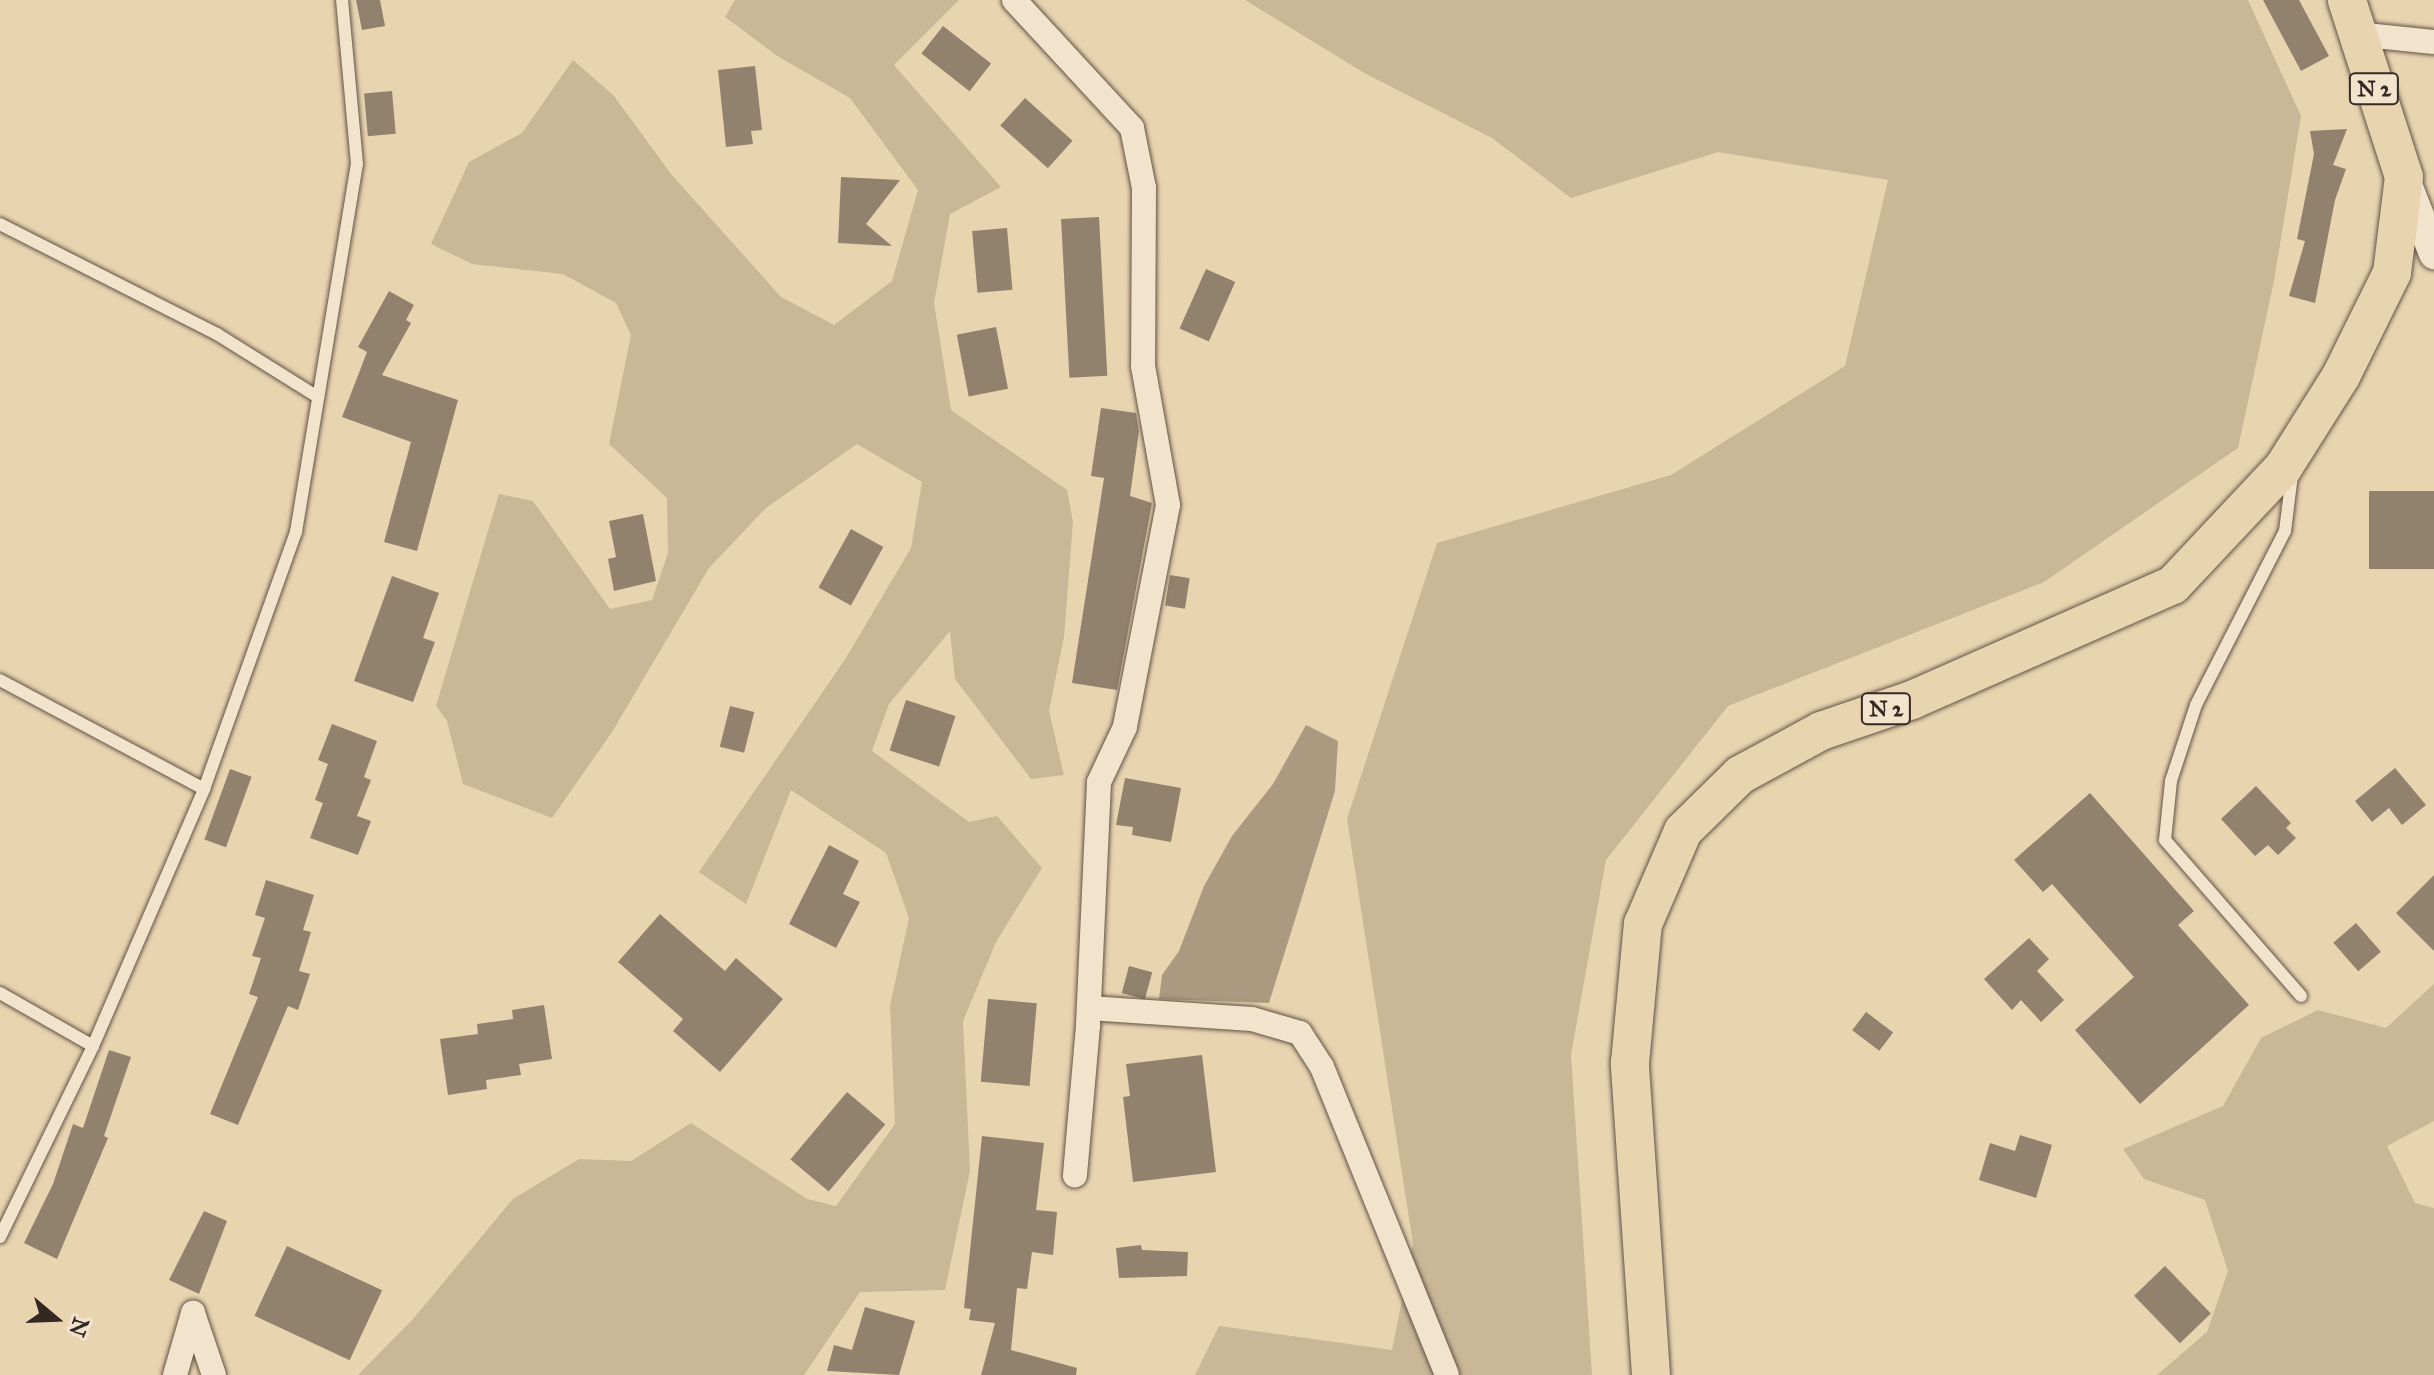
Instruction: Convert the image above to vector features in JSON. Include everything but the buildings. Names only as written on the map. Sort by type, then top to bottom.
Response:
[{"type":"main road","name":"N 2","points":[[1651,1375],[1630,1063],[1643,924],[1683,831],[1740,775],[1821,731],[1912,700],[2173,585],[2296,448],[2341,376],[2392,273],[2404,177],[2351,17]]},
{"type":"street","points":[[1014,0],[1132,128],[1144,188],[1143,366],[1168,505],[1125,727],[1099,782],[1089,1008],[1075,1175]]},
{"type":"street","points":[[2351,17],[2434,42]]},
{"type":"street","points":[[2404,177],[2434,254]]},
{"type":"street","points":[[1089,1008],[1252,1019],[1300,1033],[1322,1067],[1447,1375]]},
{"type":"street","points":[[175,1375],[193,1313],[214,1375]]},
{"type":"lane","points":[[0,1237],[93,1046],[204,789],[296,532],[357,164],[342,0]]},
{"type":"lane","points":[[0,224],[217,334],[318,397]]},
{"type":"lane","points":[[2296,448],[2285,531],[2196,705],[2171,781],[2165,840],[2301,996]]},
{"type":"lane","points":[[0,680],[204,789]]},
{"type":"lane","points":[[0,993],[93,1046]]},
{"type":"shaded area","points":[[735,0],[959,0],[894,65],[1001,187],[950,214],[934,303],[951,410],[1067,490],[1073,522],[1064,637],[1049,711],[1064,775],[1031,779],[955,679],[950,631],[889,704],[872,751],[969,822],[997,816],[1042,868],[996,942],[963,1021],[970,1171],[945,1290],[860,1292],[804,1375],[358,1375],[413,1319],[513,1199],[579,1159],[631,1161],[691,1123],[807,1199],[836,1206],[895,1124],[890,1006],[909,918],[886,853],[791,790],[746,904],[699,872],[846,658],[911,548],[922,482],[857,444],[766,508],[709,568],[612,732],[552,818],[463,784],[447,721],[436,706],[499,494],[533,501],[610,609],[652,600],[668,553],[667,498],[609,444],[631,335],[616,303],[563,274],[472,264],[431,244],[469,162],[522,133],[573,60],[614,96],[671,174],[781,297],[834,325],[892,281],[918,190],[850,98],[779,57],[725,17]]},
{"type":"shaded area","points":[[1245,0],[2248,0],[2301,116],[2274,281],[2238,448],[2044,582],[1728,706],[1606,860],[1571,1055],[1592,1375],[1195,1375],[1219,1326],[1392,1350],[1413,1244],[1347,819],[1437,543],[1671,475],[1845,366],[1888,180],[1718,152],[1571,198],[1492,138],[1366,74]]},
{"type":"shaded area","points":[[1306,725],[1338,741],[1335,791],[1269,1003],[1159,999],[1162,975],[1179,951],[1204,886],[1232,836],[1273,784]]},
{"type":"shaded area","points":[[2434,984],[2434,1121],[2387,1146],[2415,1203],[2434,1208],[2434,1375],[2157,1375],[2207,1332],[2228,1271],[2205,1200],[2144,1179],[2123,1149],[2223,1106],[2261,1038],[2318,1010],[2386,1028]]}]
